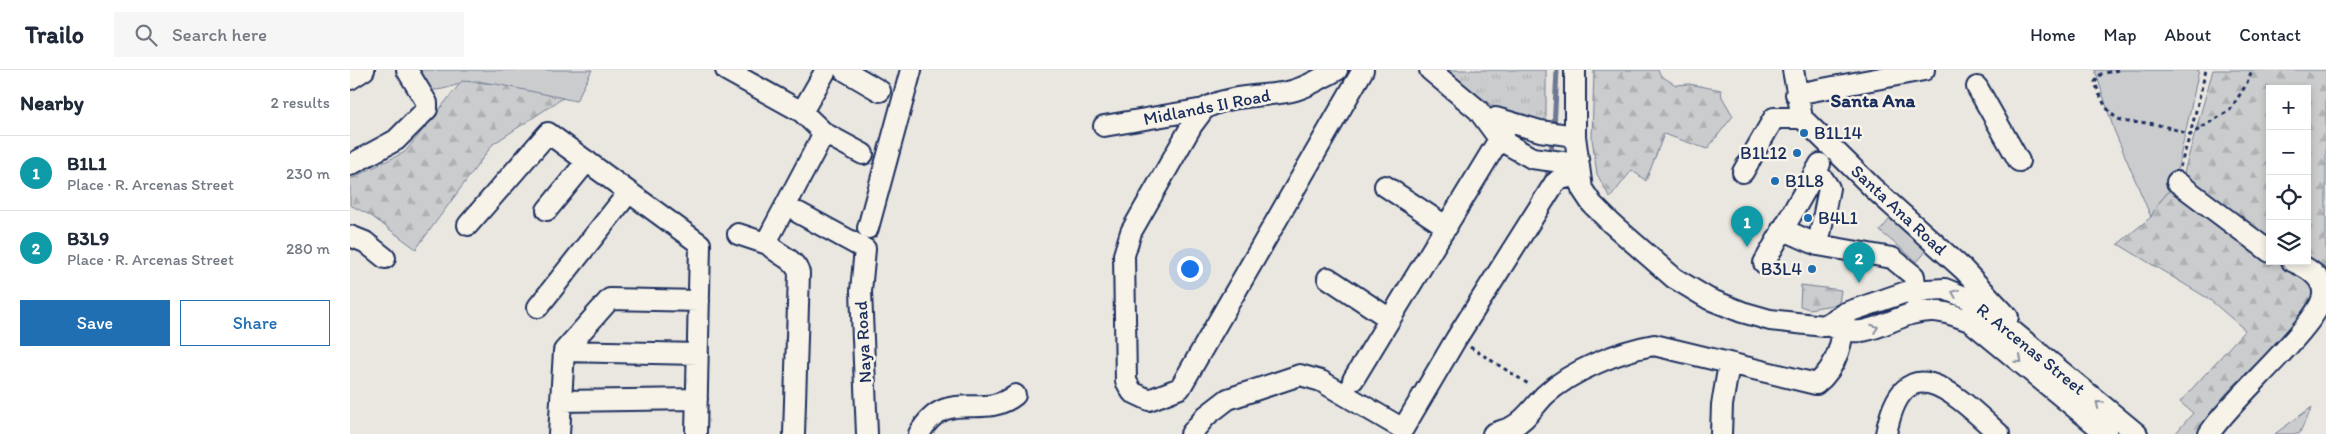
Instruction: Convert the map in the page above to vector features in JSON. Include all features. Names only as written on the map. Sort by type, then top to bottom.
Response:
[{"type":"street","points":[[350,79],[364,70]]},
{"type":"street","points":[[350,165],[396,140],[426,109],[427,103],[407,70]]},
{"type":"street","points":[[726,70],[802,112],[824,133],[863,154]]},
{"type":"street","points":[[802,112],[826,70]]},
{"type":"street","points":[[844,70],[880,91]]},
{"type":"street","points":[[868,228],[911,70]]},
{"type":"street","name":"Midlands II Road","points":[[1104,126],[1204,109],[1217,102],[1289,92],[1311,84],[1336,70]]},
{"type":"street","points":[[1204,109],[1192,125],[1131,232],[1124,255],[1126,380],[1132,392],[1149,400],[1180,388],[1362,70]]},
{"type":"street","points":[[1430,70],[1537,160],[1575,167]]},
{"type":"street","name":"R. Arcenas Street","points":[[1575,70],[1572,136],[1575,167],[1582,189],[1592,204],[1646,256],[1681,282],[1709,299],[1742,312],[1770,320],[1835,324],[1861,333],[1917,312],[1933,311],[1963,318],[2004,335],[2137,434]]},
{"type":"street","points":[[1744,172],[1774,118],[1802,118],[1793,70]]},
{"type":"street","points":[[1796,94],[1924,70]]},
{"type":"street","points":[[1977,87],[2019,161]]},
{"type":"street","name":"Santa Ana Road","points":[[1802,118],[1874,189],[1975,281],[2008,316],[2004,335]]},
{"type":"street","points":[[1504,131],[1544,132],[1572,136]]},
{"type":"street","points":[[1353,380],[1504,131]]},
{"type":"street","points":[[468,225],[548,133],[700,244],[696,434]]},
{"type":"street","points":[[768,244],[770,235],[824,133]]},
{"type":"street","points":[[547,210],[587,161]]},
{"type":"street","points":[[1191,434],[1206,416],[1228,399],[1300,375],[1321,381],[1403,428],[1456,339],[1554,184],[1575,167]]},
{"type":"street","points":[[1764,263],[1817,169],[1829,188],[1818,245]]},
{"type":"street","points":[[2176,182],[2266,249]]},
{"type":"street","points":[[1385,186],[1447,227]]},
{"type":"street","points":[[538,307],[629,192]]},
{"type":"street","name":"Naya Road","points":[[799,213],[865,250],[861,290],[867,434]]},
{"type":"street","points":[[1782,229],[1818,245],[1892,258],[1914,276],[1917,290],[1917,312]]},
{"type":"street","points":[[738,234],[768,244],[775,252],[795,264],[800,273],[794,434]]},
{"type":"street","points":[[350,236],[364,242],[384,258]]},
{"type":"street","points":[[2209,434],[2223,414],[2298,334],[2324,301],[2322,285],[2314,274],[2302,265]]},
{"type":"street","points":[[1328,278],[1390,319]]},
{"type":"street","name":"R. Arcenas Street","points":[[1835,324],[1917,290],[1946,289],[1967,298],[2004,335],[2061,398],[2107,434]]},
{"type":"street","points":[[559,434],[564,351],[610,299],[699,301]]},
{"type":"street","points":[[1493,434],[1513,427],[1531,412],[1546,395],[1577,375],[1615,356],[1654,345],[1816,384],[1828,375],[1838,355],[1835,324]]},
{"type":"street","points":[[564,351],[698,354]]},
{"type":"street","points":[[1721,434],[1722,405],[1729,364]]},
{"type":"street","points":[[1886,434],[1894,403],[1901,392],[1920,382],[1935,384],[1949,391],[1999,434]]},
{"type":"street","points":[[919,434],[934,413],[941,410],[955,407],[999,404],[1015,395]]},
{"type":"street","points":[[561,401],[697,399]]},
{"type":"path","points":[[2118,70],[2101,74],[2095,82],[2101,99],[2110,113],[2127,122],[2139,121],[2155,124],[2190,134],[2230,110],[2246,85],[2252,70]]},
{"type":"path","points":[[2176,182],[2206,70]]},
{"type":"path","points":[[1456,339],[1546,395]]},
{"type":"green space","points":[[417,70],[592,70],[576,101],[478,81],[430,90]]},
{"type":"green space","points":[[1448,70],[1546,70],[1546,117],[1542,122],[1497,109],[1469,89]]},
{"type":"green space","points":[[1594,70],[1658,70],[1661,76],[1676,85],[1689,84],[1721,90],[1722,97],[1733,116],[1707,149],[1664,134],[1646,181],[1632,170],[1610,198],[1597,174],[1592,139]]},
{"type":"green space","points":[[2095,70],[2199,70],[2174,185],[2158,204],[2151,217],[2114,130]]},
{"type":"green space","points":[[2213,70],[2326,70],[2326,285],[2311,265],[2311,85],[2266,85],[2266,245],[2182,179]]},
{"type":"green space","points":[[462,81],[496,84],[563,98],[493,144],[416,249],[370,215],[350,205],[350,179],[405,152]]},
{"type":"green space","points":[[2174,185],[2266,258],[2266,265],[2289,265],[2301,269],[2316,293],[2299,323],[2232,388],[2209,417],[2200,434],[2175,434],[2193,413],[2180,402],[2245,330],[2209,299],[2118,244],[2151,217],[2158,204]]},
{"type":"green space","points":[[1897,210],[1934,242],[1917,262],[1880,231]]},
{"type":"green space","points":[[1801,285],[1841,290],[1839,304],[1809,309],[1800,306]]},
{"type":"green space","points":[[2312,407],[2299,434],[2275,434],[2276,433]]},
{"type":"waterway","points":[[1554,129],[1557,70]]},
{"type":"waterway","points":[[1550,156],[1553,138]]},
{"type":"waterway","points":[[1546,184],[1549,165]]},
{"type":"place","name":"B1L14","points":[[1804,133]]},
{"type":"place","name":"B1L12","points":[[1797,153]]},
{"type":"place","name":"B1L8","points":[[1775,181]]},
{"type":"place","name":"B4L1","points":[[1808,218]]},
{"type":"place","name":"B1L1","points":[[1747,247]]},
{"type":"place","name":"B3L4","points":[[1812,269]]},
{"type":"place","name":"B3L9","points":[[1859,283]]},
{"type":"district","name":"Santa Ana","points":[[1873,100]]}]
